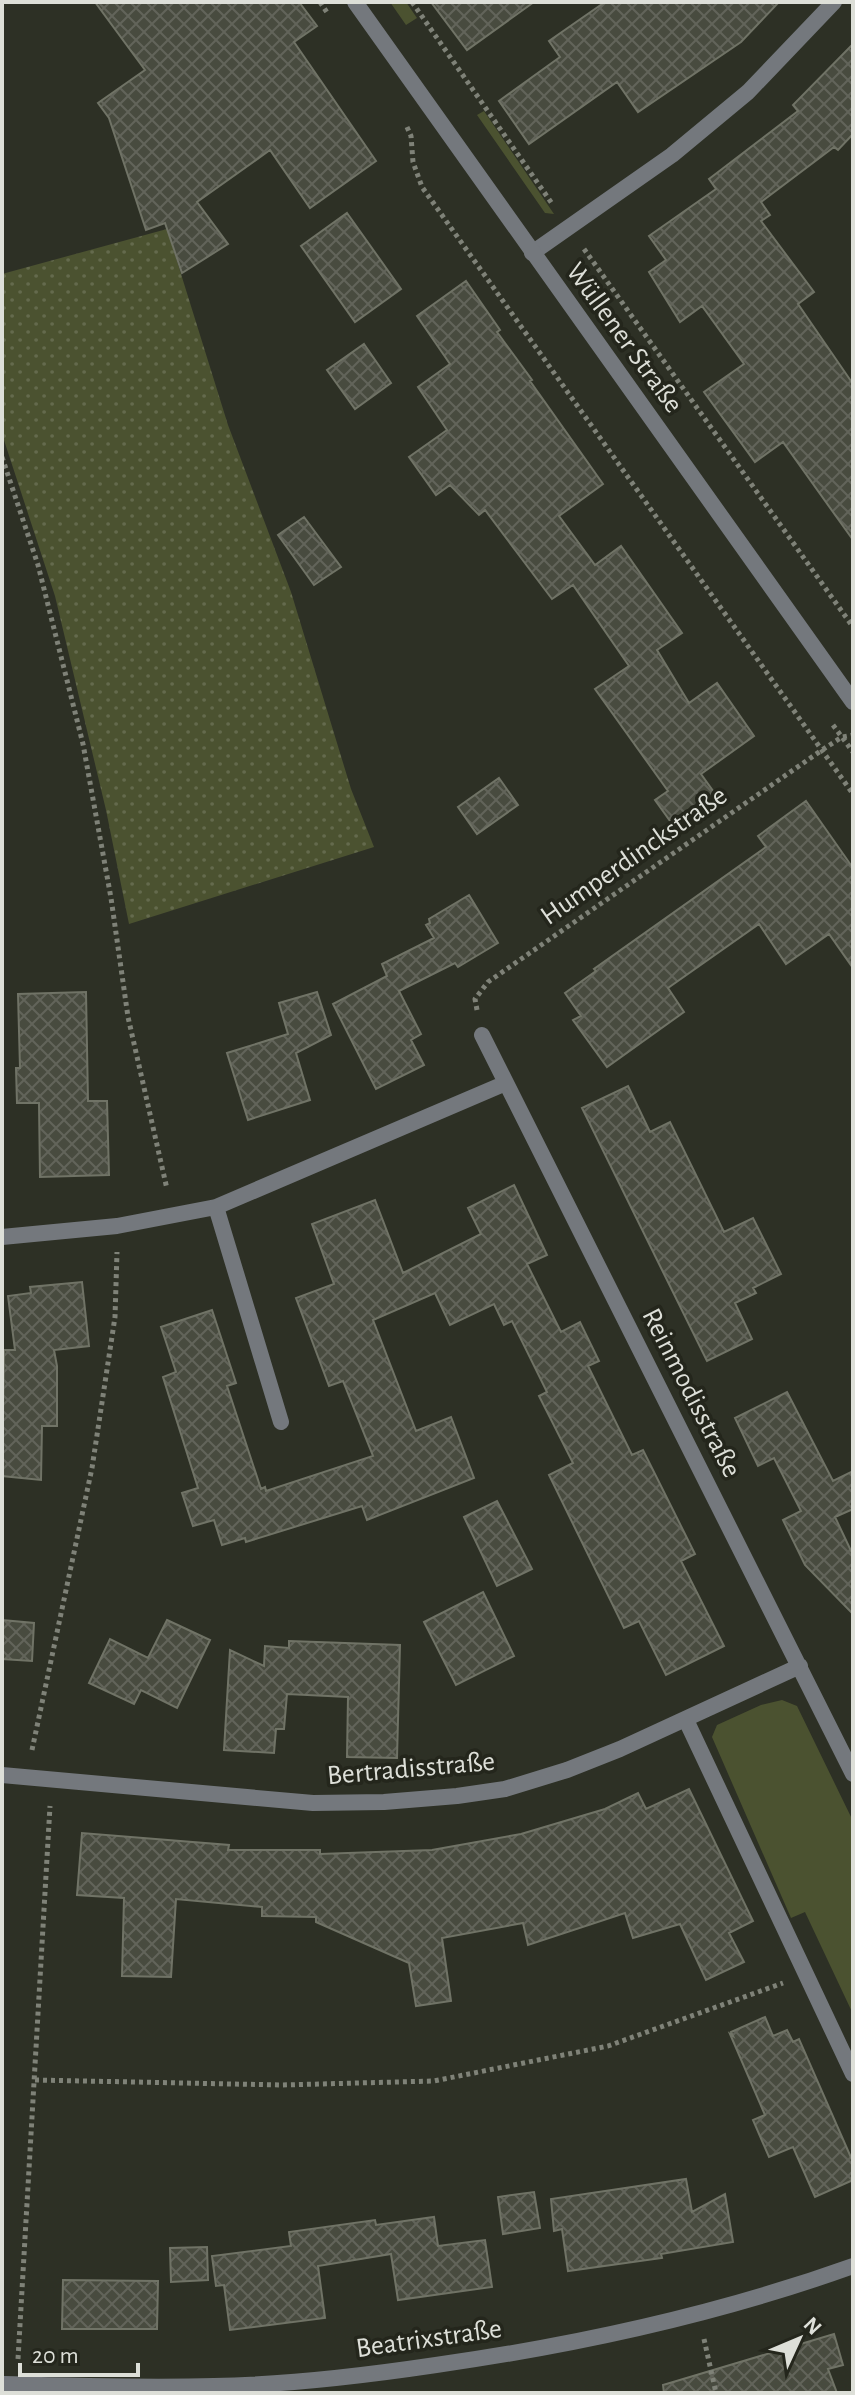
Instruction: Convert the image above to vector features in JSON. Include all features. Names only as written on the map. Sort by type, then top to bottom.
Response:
[{"type":"street","name":"Wüllener Straße","points":[[355,2],[853,702]]},
{"type":"street","points":[[532,253],[672,155],[748,92],[834,2]]},
{"type":"street","name":"Reinmodisstraße","points":[[482,1035],[853,1774]]},
{"type":"street","points":[[2,1237],[117,1226],[216,1207],[506,1083]]},
{"type":"street","points":[[216,1207],[281,1422]]},
{"type":"street","name":"Bertradisstraße","points":[[2,1775],[313,1803],[384,1802],[457,1796],[505,1789],[567,1770],[686,1720],[800,1666]]},
{"type":"street","points":[[686,1720],[853,2074]]},
{"type":"street","name":"Beatrixstraße","points":[[9,2384],[215,2386],[363,2376],[497,2357],[610,2335],[697,2313],[853,2266]]},
{"type":"path","points":[[412,2],[853,627]]},
{"type":"path","points":[[411,136],[413,162],[422,187],[853,794]]},
{"type":"path","points":[[2,457],[38,565],[83,744],[111,898],[128,1017],[174,1216]]},
{"type":"path","name":"Humperdinckstraße","points":[[482,1035],[475,999],[488,982],[822,750],[842,737],[853,735]]},
{"type":"path","points":[[9,2384],[35,2080],[51,1798],[30,1760],[92,1468],[115,1317],[117,1226]]},
{"type":"path","points":[[35,2080],[282,2085],[434,2081],[608,2046],[806,1975]]},
{"type":"path","points":[[697,2313],[716,2393]]},
{"type":"green space","points":[[390,2],[406,2],[417,18],[406,25]]},
{"type":"green space","points":[[484,111],[554,214],[545,213],[477,115]]},
{"type":"green space","points":[[167,229],[228,425],[291,592],[351,789],[374,847],[129,924],[106,810],[55,596],[2,434],[2,274]]},
{"type":"green space","points":[[782,1700],[797,1706],[853,1821],[853,2014],[805,1912],[791,1918],[712,1737],[717,1725],[761,1705]]},
{"type":"building","points":[[95,2],[299,2],[317,26],[294,42],[376,161],[310,208],[270,150],[197,202],[228,244],[182,273],[165,223],[146,230],[109,118],[98,103],[145,70]]},
{"type":"building","points":[[431,2],[534,2],[467,50]]},
{"type":"building","points":[[605,2],[779,2],[741,42],[638,112],[617,82],[529,144],[499,101],[560,57],[549,41]]},
{"type":"building","points":[[853,44],[853,134],[838,150],[834,147],[761,202],[770,215],[761,221],[814,292],[798,304],[853,384],[853,540],[783,442],[755,462],[704,392],[744,364],[702,306],[680,322],[649,272],[666,260],[649,236],[716,189],[709,179],[798,111],[793,105]]},
{"type":"building","points":[[347,213],[401,289],[355,322],[301,246]]},
{"type":"building","points":[[466,281],[530,381],[603,484],[559,516],[595,565],[621,546],[682,633],[657,650],[689,703],[717,683],[754,736],[701,774],[721,802],[678,832],[655,800],[668,791],[595,689],[629,666],[573,585],[552,599],[485,510],[479,515],[450,485],[436,495],[409,457],[447,430],[418,387],[450,364],[417,316]]},
{"type":"building","points":[[364,344],[391,383],[355,409],[327,370]]},
{"type":"building","points":[[304,517],[341,567],[314,585],[278,535]]},
{"type":"building","points":[[499,778],[518,805],[477,834],[458,807]]},
{"type":"building","points":[[806,801],[853,868],[853,968],[829,934],[786,964],[759,924],[668,988],[684,1012],[607,1067],[573,1020],[581,1016],[565,993],[766,847],[758,836]]},
{"type":"building","points":[[469,895],[498,943],[458,967],[455,963],[399,991],[421,1034],[411,1040],[424,1065],[376,1089],[333,1004],[387,976],[382,964],[434,938],[426,925],[430,923],[429,919]]},
{"type":"building","points":[[86,992],[88,1101],[107,1101],[109,1175],[40,1177],[39,1103],[17,1103],[16,1068],[20,1068],[18,994]]},
{"type":"building","points":[[317,992],[331,1035],[296,1053],[310,1100],[248,1120],[227,1053],[288,1034],[279,1003]]},
{"type":"building","points":[[628,1086],[650,1132],[670,1122],[724,1232],[753,1218],[781,1274],[753,1288],[756,1293],[735,1303],[752,1339],[707,1361],[582,1108]]},
{"type":"building","points":[[514,1185],[547,1255],[527,1264],[561,1332],[580,1322],[599,1361],[588,1366],[632,1455],[643,1450],[695,1554],[681,1561],[724,1646],[666,1675],[639,1621],[624,1628],[549,1475],[573,1463],[539,1396],[547,1392],[512,1321],[504,1325],[494,1304],[450,1325],[435,1293],[373,1320],[416,1431],[451,1417],[474,1478],[367,1520],[362,1506],[246,1542],[245,1538],[222,1545],[214,1520],[193,1526],[182,1493],[198,1488],[163,1377],[176,1372],[161,1327],[212,1310],[236,1383],[227,1386],[261,1489],[265,1487],[266,1491],[373,1456],[343,1381],[329,1386],[296,1298],[334,1284],[312,1224],[375,1200],[403,1273],[481,1234],[468,1208]]},
{"type":"building","points":[[82,1282],[89,1346],[54,1350],[57,1426],[42,1426],[41,1480],[2,1476],[4,1350],[15,1350],[8,1296],[31,1293],[30,1287]]},
{"type":"building","points":[[787,1392],[833,1481],[853,1471],[853,1509],[835,1517],[853,1555],[853,1614],[805,1565],[783,1520],[801,1511],[774,1458],[758,1466],[735,1418]]},
{"type":"building","points":[[497,1501],[532,1569],[497,1586],[464,1517]]},
{"type":"building","points":[[483,1592],[514,1656],[456,1685],[424,1622]]},
{"type":"building","points":[[2,1620],[34,1623],[32,1661],[2,1659]]},
{"type":"building","points":[[167,1620],[210,1640],[177,1708],[141,1690],[134,1704],[89,1683],[110,1639],[148,1658]]},
{"type":"building","points":[[289,1641],[400,1645],[397,1758],[347,1757],[348,1697],[287,1694],[284,1729],[276,1729],[274,1753],[224,1750],[230,1650],[264,1666],[265,1646],[289,1648]]},
{"type":"building","points":[[689,1789],[753,1921],[729,1933],[744,1962],[706,1980],[680,1924],[633,1938],[625,1913],[528,1945],[523,1923],[442,1938],[451,2001],[416,2006],[409,1963],[316,1922],[316,1917],[262,1916],[262,1907],[176,1899],[171,1977],[122,1976],[124,1898],[77,1895],[82,1833],[229,1845],[228,1850],[320,1850],[320,1854],[432,1850],[521,1834],[605,1809],[638,1793],[646,1809]]},
{"type":"building","points":[[765,2017],[773,2036],[787,2030],[793,2042],[799,2039],[853,2162],[853,2180],[815,2197],[793,2147],[769,2157],[753,2120],[765,2115],[730,2034],[733,2036],[731,2032]]},
{"type":"building","points":[[686,2179],[692,2212],[725,2194],[733,2242],[661,2254],[662,2258],[568,2271],[562,2229],[554,2231],[551,2199]]},
{"type":"building","points":[[534,2192],[540,2228],[503,2234],[498,2197]]},
{"type":"building","points":[[434,2217],[438,2246],[485,2240],[492,2287],[398,2300],[391,2254],[318,2266],[325,2318],[230,2330],[224,2285],[216,2286],[212,2256],[291,2246],[289,2232],[375,2220],[376,2225]]},
{"type":"building","points":[[207,2247],[208,2280],[171,2282],[170,2248]]},
{"type":"building","points":[[63,2280],[158,2281],[157,2329],[62,2329]]},
{"type":"building","points":[[834,2334],[843,2365],[828,2369],[837,2393],[664,2393],[663,2385]]}]
